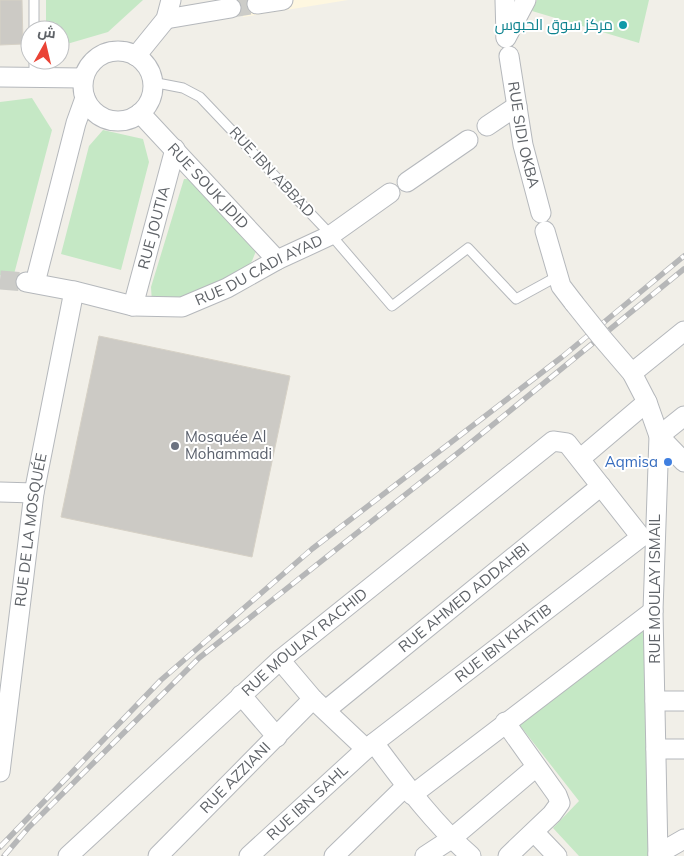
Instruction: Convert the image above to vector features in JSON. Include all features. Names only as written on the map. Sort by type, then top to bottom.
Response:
[{"type":"street","points":[[136,56],[166,19],[171,0]]},
{"type":"street","points":[[257,4],[283,0]]},
{"type":"street","points":[[505,0],[506,38],[526,0]]},
{"type":"street","points":[[166,19],[231,8]]},
{"type":"street","points":[[120,51],[136,56],[148,68],[152,82],[151,97],[140,113],[127,120],[108,120],[92,110],[85,98],[83,78],[90,63],[104,54],[120,51]]},
{"type":"street","name":"RUE SIDI OKBA","points":[[509,56],[523,145],[560,281],[602,338]]},
{"type":"street","points":[[0,77],[26,70]]},
{"type":"street","points":[[44,70],[83,78]]},
{"type":"street","name":"RUE DU CADI AYAD","points":[[85,98],[76,123],[31,283],[74,291],[133,306],[182,307],[227,288],[277,260],[331,234],[390,193]]},
{"type":"street","points":[[487,126],[516,106]]},
{"type":"street","name":"RUE SOUK JDID","points":[[140,113],[277,260]]},
{"type":"street","points":[[406,182],[468,140]]},
{"type":"street","name":"RUE JOUTIA","points":[[133,306],[175,149]]},
{"type":"street","name":"RUE DE LA MOSQUÉE","points":[[0,772],[34,494],[74,291]]},
{"type":"street","points":[[632,373],[684,331]]},
{"type":"street","name":"RUE MOULAY ISMAIL","points":[[602,338],[632,373],[647,402],[658,436],[648,536],[653,611],[658,855]]},
{"type":"street","points":[[647,402],[581,458],[600,486],[648,536]]},
{"type":"street","points":[[684,416],[658,436],[684,462]]},
{"type":"street","name":"RUE MOULAY RACHID","points":[[68,856],[280,660],[553,442],[567,442],[581,458]]},
{"type":"street","name":"RUE AHMED ADDAHBI","points":[[319,704],[600,486]]},
{"type":"street","points":[[0,492],[34,494]]},
{"type":"street","name":"RUE IBN KHATIB","points":[[370,746],[648,536]]},
{"type":"street","points":[[334,856],[409,791],[653,611]]},
{"type":"street","points":[[280,660],[319,704],[370,746],[451,839],[471,856]]},
{"type":"street","points":[[241,695],[277,737]]},
{"type":"street","points":[[655,701],[684,701]]},
{"type":"street","name":"RUE AZZIANI","points":[[158,856],[277,737],[319,704]]},
{"type":"street","points":[[505,722],[560,803],[558,809],[508,856]]},
{"type":"street","name":"RUE IBN SAHL","points":[[248,856],[370,746]]},
{"type":"street","points":[[656,750],[684,749]]},
{"type":"street","points":[[425,856],[451,839],[536,767]]},
{"type":"street","points":[[534,832],[557,856]]},
{"type":"street","points":[[658,855],[684,839]]},
{"type":"lane","points":[[34,0],[34,20]]},
{"type":"lane","name":"RUE IBN ABBAD","points":[[152,82],[183,88],[200,98],[331,234],[392,306],[468,248],[516,298],[560,281]]},
{"type":"shaded area","points":[[240,0],[348,0],[243,17]]},
{"type":"green space","points":[[46,0],[143,0],[108,32],[70,43],[70,20],[46,20]]},
{"type":"green space","points":[[537,0],[649,0],[639,43],[532,11]]},
{"type":"green space","points":[[32,98],[52,130],[13,278],[0,275],[0,102]]},
{"type":"green space","points":[[103,130],[143,139],[149,162],[121,270],[61,254],[89,146]]},
{"type":"green space","points":[[184,179],[197,179],[258,246],[252,261],[235,280],[203,299],[152,303],[151,287]]},
{"type":"green space","points":[[645,625],[654,856],[579,856],[553,828],[579,801],[518,723]]},
{"type":"building","points":[[0,0],[22,0],[20,44],[0,45]]},
{"type":"building","name":"Mosquée Al Mohammadi","points":[[99,336],[290,376],[252,557],[61,517]]},
{"type":"tunnel","points":[[231,8],[257,4]]},
{"type":"tunnel","points":[[0,280],[26,282]]},
{"type":"railway","points":[[0,847],[161,680],[312,549],[562,357],[684,256]]},
{"type":"railway","points":[[4,856],[29,827],[199,658],[463,449],[684,269]]},
{"type":"place","name":"مركز سوق الحبوس","points":[[623,25]]},
{"type":"place","name":"Mosquée Al Mohammadi","points":[[175,446]]},
{"type":"place","name":"Aqmisa","points":[[668,462]]}]
